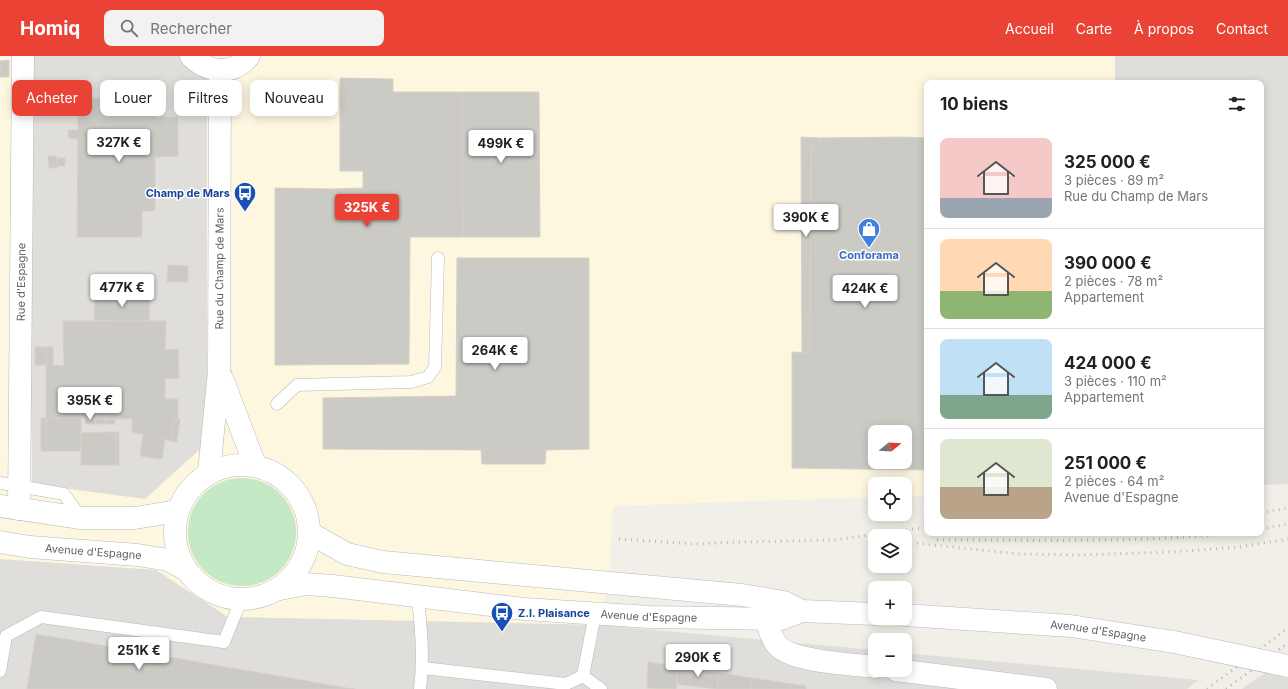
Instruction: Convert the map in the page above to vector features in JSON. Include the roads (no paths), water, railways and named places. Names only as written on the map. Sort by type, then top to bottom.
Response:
[{"type":"main road","name":"Rue d'Espagne","points":[[10,507],[24,56]]},
{"type":"main road","points":[[191,56],[198,63],[207,68],[220,70],[234,67],[249,56]]},
{"type":"main road","name":"Rue du Champ de Mars","points":[[209,472],[219,371],[220,70]]},
{"type":"main road","name":"Rue du Champ de Mars","points":[[219,371],[255,465]]},
{"type":"main road","points":[[233,464],[255,465],[273,471],[288,481],[305,507],[310,533],[304,560],[293,578],[280,589],[268,595],[241,600],[220,597],[203,588],[185,570],[175,544],[177,511],[190,489],[209,472],[233,464]]},
{"type":"main road","points":[[10,507],[82,518],[135,518],[177,511]]},
{"type":"main road","name":"Avenue d'Espagne","points":[[310,533],[347,554],[384,562],[687,590],[765,609]]},
{"type":"main road","name":"Avenue d'Espagne","points":[[0,542],[30,547],[138,555],[168,560],[185,570]]},
{"type":"main road","name":"Avenue d'Espagne","points":[[280,589],[306,584],[333,586],[524,609],[650,617],[765,609],[784,602],[802,611],[868,614]]},
{"type":"main road","points":[[765,609],[771,634],[777,645],[791,654],[803,658],[868,666]]},
{"type":"main road","name":"Avenue d'Espagne","points":[[912,615],[1071,626],[1174,642],[1288,666]]},
{"type":"main road","points":[[912,672],[1046,689]]},
{"type":"lane","points":[[277,404],[297,385],[411,382],[428,377],[435,367],[438,258]]},
{"type":"lane","points":[[10,484],[64,494],[82,518]]},
{"type":"lane","points":[[418,597],[422,633],[423,668],[420,689]]},
{"type":"lane","points":[[0,671],[6,636],[41,617],[224,642],[241,600]]},
{"type":"lane","points":[[583,676],[595,614]]},
{"type":"lane","points":[[423,668],[566,684],[583,676]]},
{"type":"lane","points":[[583,676],[601,689]]},
{"type":"railway","points":[[1264,512],[1288,508]]},
{"type":"railway","points":[[1264,528],[1288,524]]},
{"type":"railway","points":[[619,539],[695,544],[834,540],[924,527]]},
{"type":"railway","points":[[937,540],[1124,540],[1200,536]]},
{"type":"railway","points":[[912,543],[1019,554],[1078,555],[1171,552],[1240,547],[1288,539]]},
{"type":"railway","points":[[1207,689],[1288,628]]},
{"type":"railway","points":[[1226,689],[1288,643]]},
{"type":"place","name":"Champ de Mars","points":[[245,212]]},
{"type":"place","name":"Conforama","points":[[869,248]]},
{"type":"place","name":"Z.I. Plaisance","points":[[502,632]]}]
